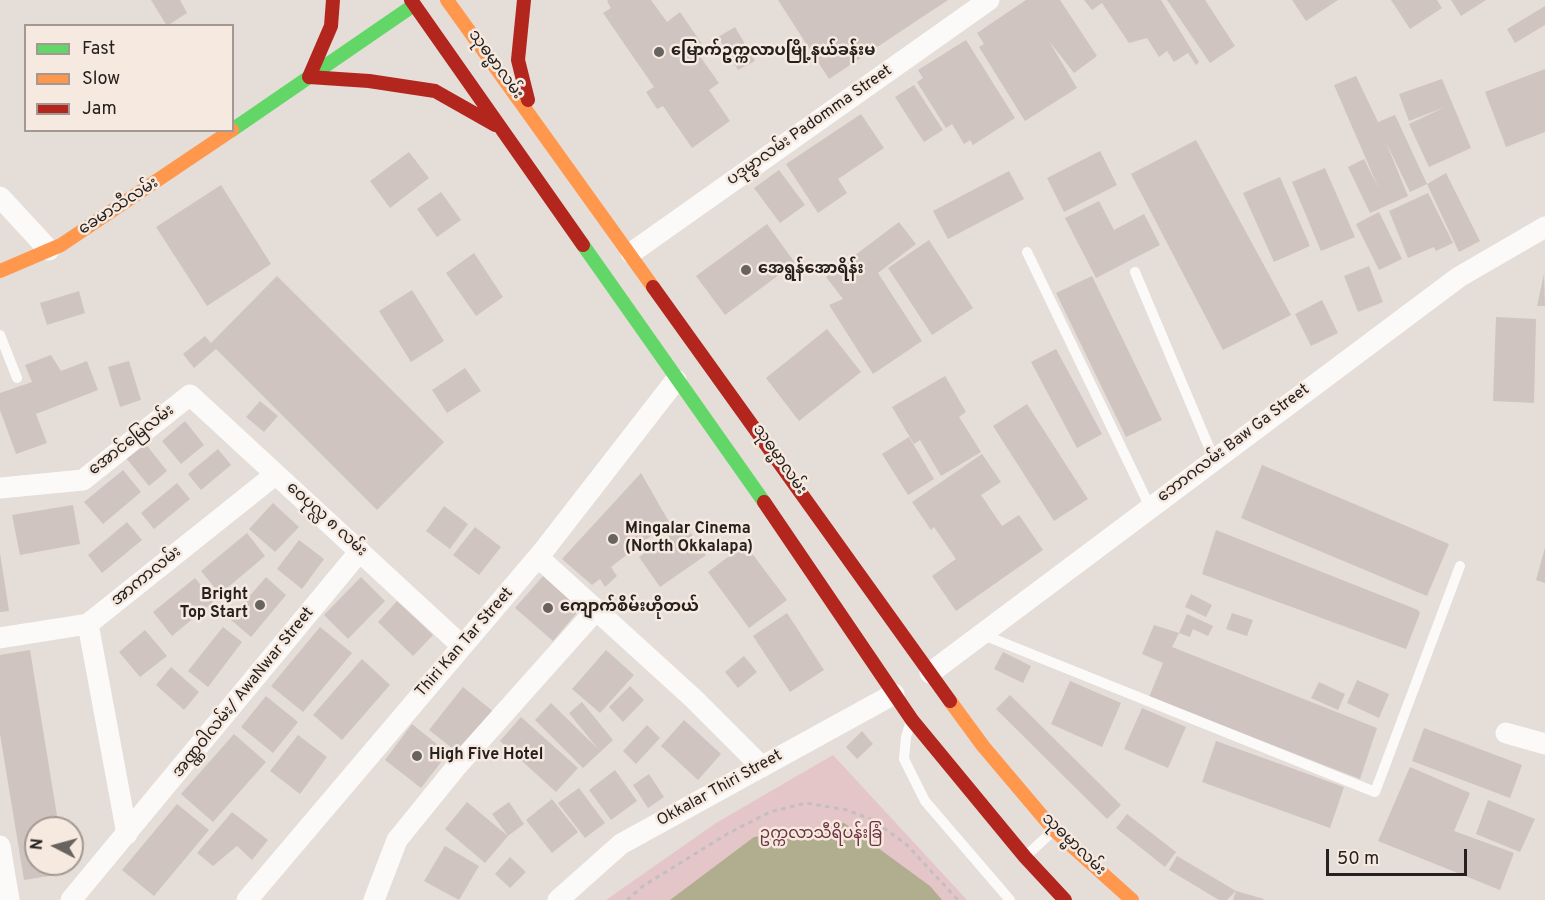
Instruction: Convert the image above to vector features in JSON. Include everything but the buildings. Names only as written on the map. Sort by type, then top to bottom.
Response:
[{"type":"main road","points":[[333,0],[332,26],[309,77],[369,81],[435,91],[489,120],[506,133]]},
{"type":"main road","name":"သုဓမ္မာလမ်း","points":[[447,0],[532,115],[983,746],[1054,830],[1132,900]]},
{"type":"main road","points":[[524,0],[518,60],[532,115]]},
{"type":"main road","name":"ခေမာသီလမ်း","points":[[234,129],[416,2]]},
{"type":"main road","name":"သုဓမ္မာလမ်း","points":[[416,2],[679,385],[775,518],[912,720],[1060,898]]},
{"type":"main road","name":"ခေမာသီလမ်း","points":[[0,271],[61,245],[229,132]]},
{"type":"street","name":"ပဒုမ္မာလမ်း Padomma Street","points":[[631,253],[989,0]]},
{"type":"street","points":[[0,197],[49,250]]},
{"type":"street","name":"ဘောဂလမ်း Baw Ga Street","points":[[930,673],[1459,277],[1545,227]]},
{"type":"street","name":"Thiri Kan Tar Street","points":[[247,900],[538,557],[679,385]]},
{"type":"street","name":"ဝေပုလ္လ ၈ လမ်း","points":[[190,395],[462,646]]},
{"type":"street","name":"အောင်မြေလမ်း","points":[[0,488],[83,480],[190,395]]},
{"type":"street","name":"အာကာလမ်း","points":[[0,638],[88,624],[276,474]]},
{"type":"street","name":"အဏ္ဏဝါလမ်း/ AwaNwar Street","points":[[71,900],[128,834],[360,551]]},
{"type":"street","points":[[538,557],[694,699],[762,767]]},
{"type":"street","points":[[374,900],[397,840],[457,766],[597,609]]},
{"type":"street","points":[[88,624],[128,834]]},
{"type":"street","name":"Okkalar Thiri Street","points":[[558,900],[621,844],[894,694]]},
{"type":"street","points":[[1506,733],[1545,744]]},
{"type":"street","points":[[0,846],[9,900]]},
{"type":"lane","points":[[1026,252],[1149,507]]},
{"type":"lane","points":[[1135,272],[1214,459]]},
{"type":"lane","points":[[0,335],[17,378]]},
{"type":"lane","points":[[981,633],[1375,792],[1461,566]]},
{"type":"lane","points":[[912,720],[906,737],[904,759],[926,801],[1010,900]]},
{"type":"lane","points":[[1024,857],[1054,830]]},
{"type":"path","points":[[627,900],[643,886],[727,834],[770,812],[806,803],[847,810],[873,820],[907,845],[958,900]]},
{"type":"green space","name":"ဥက္ကလာသီရိပန်းခြံ","points":[[833,755],[967,900],[606,900],[716,823]]},
{"type":"shaded area","points":[[844,823],[930,886],[942,900],[670,900],[754,837]]},
{"type":"traffic: fast","points":[[234,129],[414,5]]},
{"type":"traffic: fast","points":[[583,245],[764,502]]},
{"type":"traffic: slow","points":[[447,0],[653,287]]},
{"type":"traffic: slow","points":[[0,271],[61,245],[229,132]]},
{"type":"traffic: slow","points":[[950,701],[983,746],[1054,830],[1132,900]]},
{"type":"traffic: jam","points":[[333,0],[331,26],[309,77],[369,81],[435,91],[495,125]]},
{"type":"traffic: jam","points":[[411,0],[583,245]]},
{"type":"traffic: jam","points":[[524,0],[518,60],[528,100]]},
{"type":"traffic: jam","points":[[653,287],[950,701]]},
{"type":"traffic: jam","points":[[764,502],[912,720],[1025,857],[1065,900]]},
{"type":"place","name":"မြောက်ဥက္ကလာပမြို့နယ်ခန်းမ","points":[[659,52]]},
{"type":"place","name":"အေရွန်အောရိန်း","points":[[746,270]]},
{"type":"place","name":"Mingalar Cinema (North Okkalapa)","points":[[613,539]]},
{"type":"place","name":"Bright Top Start","points":[[260,605]]},
{"type":"place","name":"ကျောက်စိမ်းဟိုတယ်","points":[[548,608]]},
{"type":"place","name":"High Five Hotel","points":[[417,756]]}]
